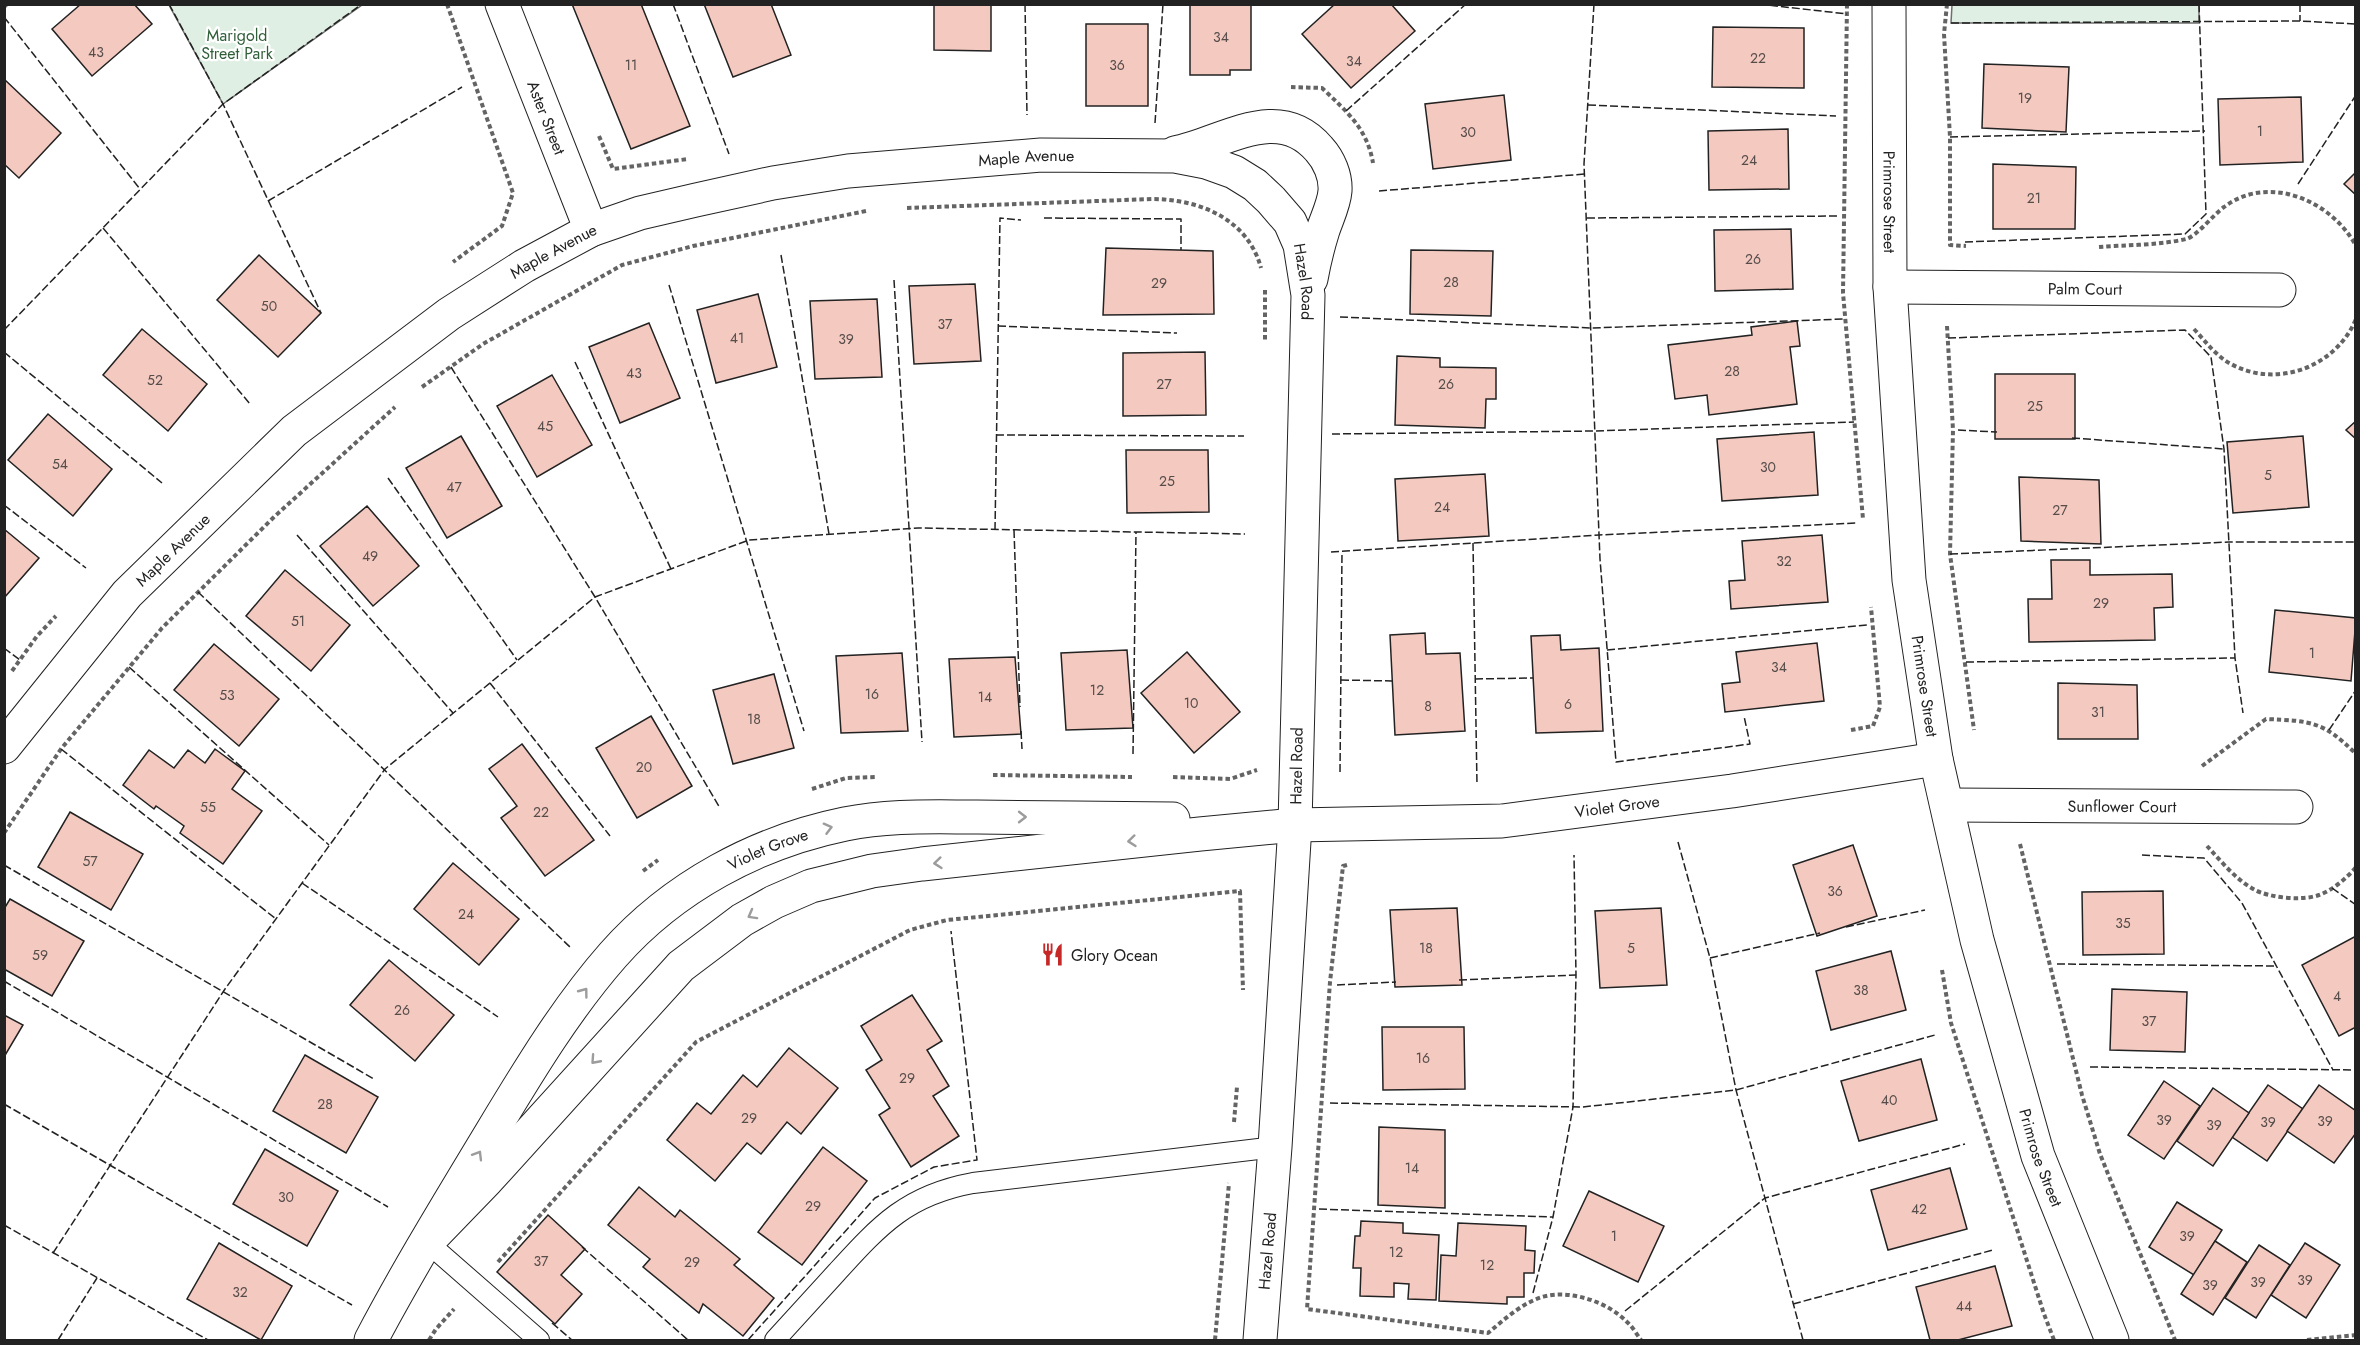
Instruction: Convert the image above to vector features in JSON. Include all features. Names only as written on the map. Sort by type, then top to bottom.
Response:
[{"type":"street","name":"Aster Street","points":[[502,4],[591,230]]},
{"type":"street","name":"Primrose Street","points":[[1889,4],[1890,287],[1909,580],[1936,759],[1977,940],[2038,1156],[2112,1341]]},
{"type":"street","points":[[1165,155],[1269,125],[1296,131],[1315,144],[1330,164],[1335,192],[1314,261],[1308,295]]},
{"type":"street","name":"Maple Avenue","points":[[4,747],[128,594],[294,431],[449,314],[533,261],[591,230],[640,213],[773,183],[849,171],[1041,155],[1165,155],[1187,158],[1224,168],[1255,185],[1271,201]]},
{"type":"street","name":"Hazel Road","points":[[1260,1341],[1275,1148],[1295,825],[1308,295],[1300,245],[1290,222],[1271,201]]},
{"type":"street","name":"Palm Court","points":[[1890,287],[2279,290]]},
{"type":"street","name":"Violet Grove","points":[[427,1242],[487,1180],[681,966],[718,936],[774,902],[811,886],[872,871],[1103,844],[1295,825],[1502,821],[1732,791],[1936,759]]},
{"type":"street","name":"Sunflower Court","points":[[1948,805],[2296,807]]},
{"type":"street","name":"Violet Grove","points":[[371,1341],[504,1111],[574,1005],[614,954],[676,898],[700,881],[736,861],[775,844],[843,824],[915,816],[1212,820],[1295,825]]},
{"type":"lane","points":[[774,1341],[875,1230],[893,1215],[925,1197],[973,1183],[1275,1148]]},
{"type":"lane","points":[[427,1242],[539,1341]]},
{"type":"path","points":[[447,4],[513,193],[502,226]]},
{"type":"path","points":[[1847,4],[1844,293],[1864,529]]},
{"type":"path","points":[[1947,4],[1944,34],[1950,137],[1950,245],[1974,246]]},
{"type":"path","points":[[2092,248],[2189,239],[2226,206],[2242,197],[2277,192],[2298,195],[2317,205],[2349,234],[2355,246]]},
{"type":"path","points":[[901,208],[1170,199],[1196,204],[1220,214],[1238,229],[1255,250]]},
{"type":"path","points":[[412,394],[483,344],[622,265],[693,246],[877,209]]},
{"type":"path","points":[[2189,324],[2217,355],[2231,364],[2261,374],[2276,375],[2294,373],[2323,359],[2345,339],[2355,319]]},
{"type":"path","points":[[1959,325],[1947,325],[1953,430],[1950,554],[1974,730]]},
{"type":"path","points":[[4,833],[61,749],[162,628],[274,517],[402,400]]},
{"type":"path","points":[[1870,600],[1880,707],[1873,726]]},
{"type":"path","points":[[2201,767],[2266,719],[2304,721],[2329,730],[2355,754]]},
{"type":"path","points":[[2018,836],[2082,1095],[2100,1154],[2175,1341]]},
{"type":"path","points":[[2202,841],[2226,867],[2255,890],[2285,898],[2319,895],[2347,879],[2355,867]]},
{"type":"path","points":[[1343,866],[1330,982],[1307,1309],[1488,1333],[1529,1303],[1547,1296],[1564,1295],[1589,1300],[1611,1310],[1627,1322],[1641,1341]]},
{"type":"path","points":[[570,1183],[696,1042],[910,930],[947,920],[1240,891],[1243,995]]},
{"type":"path","points":[[1951,1023],[2054,1341]]},
{"type":"path","points":[[1215,1341],[1237,1085]]},
{"type":"path","points":[[2307,1341],[2355,1335]]},
{"type":"green space","name":"Marigold Street Park","points":[[169,5],[362,5],[223,104]]},
{"type":"green space","points":[[1952,5],[2199,5],[2199,23],[1951,23]]},
{"type":"building","points":[[81,4],[134,4],[152,24],[92,76],[52,29]]},
{"type":"building","points":[[572,4],[641,4],[690,126],[631,149]]},
{"type":"building","points":[[704,4],[771,4],[791,55],[733,77]]},
{"type":"building","points":[[934,4],[991,4],[991,51],[934,50]]},
{"type":"building","points":[[1190,4],[1251,4],[1251,70],[1230,70],[1230,75],[1190,75]]},
{"type":"building","points":[[1335,4],[1391,4],[1415,31],[1351,88],[1302,34]]},
{"type":"building","points":[[1086,24],[1148,24],[1148,106],[1086,106]]},
{"type":"building","points":[[1713,27],[1804,28],[1804,88],[1712,87]]},
{"type":"building","points":[[1984,64],[2069,67],[2066,132],[1982,128]]},
{"type":"building","points":[[4,79],[61,133],[19,178],[4,164]]},
{"type":"building","points":[[1504,95],[1511,160],[1433,169],[1425,104]]},
{"type":"building","points":[[2301,97],[2303,162],[2220,165],[2218,99]]},
{"type":"building","points":[[1788,129],[1789,189],[1709,190],[1708,131]]},
{"type":"building","points":[[1993,164],[2076,167],[2075,229],[1993,229]]},
{"type":"building","points":[[2356,172],[2356,195],[2344,184]]},
{"type":"building","points":[[1791,229],[1793,289],[1715,291],[1714,230]]},
{"type":"building","points":[[1106,248],[1213,251],[1214,314],[1103,315]]},
{"type":"building","points":[[1411,250],[1493,251],[1491,316],[1410,314]]},
{"type":"building","points":[[259,255],[321,313],[278,357],[217,300]]},
{"type":"building","points":[[975,284],[981,361],[914,364],[909,286]]},
{"type":"building","points":[[758,294],[777,367],[716,383],[697,310]]},
{"type":"building","points":[[877,299],[882,377],[815,379],[810,301]]},
{"type":"building","points":[[1797,321],[1800,346],[1790,347],[1797,404],[1709,415],[1707,395],[1675,399],[1668,345],[1752,335],[1751,327]]},
{"type":"building","points":[[649,323],[680,398],[620,423],[589,347]]},
{"type":"building","points":[[142,329],[207,384],[168,431],[103,375]]},
{"type":"building","points":[[1205,352],[1206,415],[1123,416],[1123,353]]},
{"type":"building","points":[[1397,356],[1440,358],[1440,367],[1496,368],[1496,399],[1486,399],[1485,428],[1395,425]]},
{"type":"building","points":[[1995,374],[2075,374],[2075,439],[1995,439]]},
{"type":"building","points":[[552,375],[592,445],[537,477],[497,406]]},
{"type":"building","points":[[48,414],[112,469],[73,516],[8,460]]},
{"type":"building","points":[[2356,421],[2356,439],[2346,430]]},
{"type":"building","points":[[1814,432],[1818,495],[1722,501],[1717,439]]},
{"type":"building","points":[[461,436],[502,506],[447,538],[406,468]]},
{"type":"building","points":[[2303,436],[2309,507],[2233,513],[2227,442]]},
{"type":"building","points":[[1126,450],[1208,450],[1209,512],[1127,513]]},
{"type":"building","points":[[1485,474],[1489,536],[1398,541],[1395,479]]},
{"type":"building","points":[[2019,477],[2099,480],[2101,544],[2021,541]]},
{"type":"building","points":[[367,506],[419,566],[373,606],[320,546]]},
{"type":"building","points":[[4,529],[39,558],[4,598]]},
{"type":"building","points":[[1822,535],[1828,602],[1731,609],[1729,581],[1745,580],[1742,541]]},
{"type":"building","points":[[2051,560],[2090,560],[2090,575],[2172,574],[2173,607],[2154,608],[2155,640],[2029,642],[2028,599],[2052,599]]},
{"type":"building","points":[[285,570],[350,625],[311,671],[246,616]]},
{"type":"building","points":[[2275,610],[2356,618],[2351,681],[2269,672]]},
{"type":"building","points":[[1425,633],[1426,654],[1460,653],[1465,731],[1395,735],[1390,635]]},
{"type":"building","points":[[1560,635],[1561,650],[1599,648],[1603,731],[1536,733],[1531,636]]},
{"type":"building","points":[[1817,643],[1824,701],[1725,712],[1722,684],[1740,682],[1736,652]]},
{"type":"building","points":[[214,644],[279,699],[239,746],[174,690]]},
{"type":"building","points":[[1127,650],[1133,728],[1066,730],[1061,653]]},
{"type":"building","points":[[1187,652],[1240,712],[1194,753],[1141,693]]},
{"type":"building","points":[[902,653],[908,731],[841,733],[836,656]]},
{"type":"building","points":[[1015,657],[1021,734],[954,737],[949,659]]},
{"type":"building","points":[[774,674],[794,748],[733,764],[713,690]]},
{"type":"building","points":[[2058,683],[2137,685],[2138,739],[2058,739]]},
{"type":"building","points":[[651,716],[692,786],[637,818],[596,748]]},
{"type":"building","points":[[522,744],[594,840],[545,876],[501,818],[517,806],[489,769]]},
{"type":"building","points":[[215,749],[245,771],[232,789],[262,811],[223,864],[180,833],[184,826],[156,806],[154,809],[123,785],[149,750],[174,768],[188,750],[205,763]]},
{"type":"building","points":[[70,812],[143,854],[111,910],[38,867]]},
{"type":"building","points":[[1853,845],[1877,916],[1817,936],[1793,865]]},
{"type":"building","points":[[453,863],[519,919],[479,965],[414,909]]},
{"type":"building","points":[[2163,891],[2164,954],[2083,955],[2082,892]]},
{"type":"building","points":[[10,899],[84,941],[52,996],[4,969],[4,909]]},
{"type":"building","points":[[1457,908],[1462,985],[1395,987],[1390,910]]},
{"type":"building","points":[[1661,908],[1667,985],[1600,988],[1595,911]]},
{"type":"building","points":[[2356,936],[2356,1027],[2339,1036],[2302,965]]},
{"type":"building","points":[[1891,951],[1906,1010],[1831,1030],[1816,971]]},
{"type":"building","points":[[389,960],[454,1015],[415,1061],[350,1005]]},
{"type":"building","points":[[2112,989],[2187,992],[2185,1052],[2110,1050]]},
{"type":"building","points":[[912,995],[942,1041],[927,1050],[949,1086],[933,1096],[959,1136],[911,1167],[879,1115],[890,1108],[866,1070],[882,1060],[861,1026]]},
{"type":"building","points":[[4,1015],[23,1025],[4,1057]]},
{"type":"building","points":[[1382,1027],[1464,1027],[1465,1089],[1383,1090]]},
{"type":"building","points":[[789,1048],[838,1088],[801,1134],[787,1122],[761,1154],[747,1143],[715,1181],[667,1140],[697,1103],[711,1114],[743,1075],[757,1087]]},
{"type":"building","points":[[305,1055],[378,1097],[346,1153],[273,1111]]},
{"type":"building","points":[[1921,1059],[1937,1120],[1859,1141],[1841,1081]]},
{"type":"building","points":[[2164,1081],[2200,1106],[2164,1159],[2128,1135]]},
{"type":"building","points":[[2268,1085],[2303,1109],[2267,1161],[2232,1137]]},
{"type":"building","points":[[2319,1085],[2356,1111],[2356,1133],[2334,1163],[2287,1131]]},
{"type":"building","points":[[2213,1088],[2249,1113],[2213,1166],[2177,1141]]},
{"type":"building","points":[[1379,1127],[1445,1130],[1445,1208],[1378,1205]]},
{"type":"building","points":[[823,1147],[867,1181],[802,1265],[758,1232]]},
{"type":"building","points":[[265,1149],[338,1191],[307,1246],[233,1204]]},
{"type":"building","points":[[1950,1168],[1967,1229],[1888,1250],[1871,1190]]},
{"type":"building","points":[[639,1187],[675,1217],[680,1210],[740,1259],[734,1265],[774,1298],[743,1336],[703,1304],[699,1313],[643,1267],[650,1259],[608,1225]]},
{"type":"building","points":[[1589,1191],[1664,1226],[1638,1282],[1563,1246]]},
{"type":"building","points":[[2177,1202],[2222,1230],[2194,1275],[2149,1247]]},
{"type":"building","points":[[548,1215],[585,1249],[561,1275],[582,1294],[555,1324],[497,1272]]},
{"type":"building","points":[[1361,1221],[1403,1223],[1403,1233],[1439,1235],[1436,1300],[1408,1299],[1409,1284],[1394,1283],[1394,1297],[1360,1296],[1361,1268],[1353,1268],[1355,1236],[1360,1236]]},
{"type":"building","points":[[1458,1223],[1526,1226],[1525,1250],[1535,1251],[1534,1273],[1524,1273],[1524,1297],[1507,1297],[1507,1304],[1439,1301],[1441,1255],[1456,1256]]},
{"type":"building","points":[[2215,1241],[2247,1262],[2213,1315],[2181,1294]]},
{"type":"building","points":[[219,1243],[292,1286],[261,1340],[187,1299]]},
{"type":"building","points":[[2305,1243],[2340,1265],[2306,1318],[2271,1295]]},
{"type":"building","points":[[2259,1245],[2290,1265],[2256,1318],[2225,1298]]},
{"type":"building","points":[[1995,1266],[2012,1326],[1958,1340],[1930,1340],[1916,1287]]},
{"type":"fence","points":[[169,4],[223,104],[321,313]]},
{"type":"fence","points":[[4,330],[223,104],[362,4]]},
{"type":"fence","points":[[673,4],[729,154]]},
{"type":"fence","points":[[1025,4],[1027,115]]},
{"type":"fence","points":[[1155,123],[1163,4]]},
{"type":"fence","points":[[1346,111],[1466,4]]},
{"type":"fence","points":[[1594,4],[1584,164],[1600,559],[1616,762],[1750,744],[1744,716]]},
{"type":"fence","points":[[1759,4],[1847,14]]},
{"type":"fence","points":[[1965,242],[2185,234],[2206,214],[2199,4]]},
{"type":"fence","points":[[2300,4],[2300,21]]},
{"type":"fence","points":[[4,17],[140,189]]},
{"type":"fence","points":[[1951,23],[2300,21],[2356,24]]},
{"type":"fence","points":[[268,201],[462,87]]},
{"type":"fence","points":[[2298,184],[2356,95]]},
{"type":"fence","points":[[1588,105],[1836,116]]},
{"type":"fence","points":[[1950,137],[2205,131]]},
{"type":"fence","points":[[1379,191],[1585,174]]},
{"type":"fence","points":[[1587,218],[1838,216]]},
{"type":"fence","points":[[995,530],[1000,218],[1021,220]]},
{"type":"fence","points":[[1044,218],[1181,219],[1181,250]]},
{"type":"fence","points":[[103,228],[250,404]]},
{"type":"fence","points":[[781,255],[829,534]]},
{"type":"fence","points":[[894,280],[922,742]]},
{"type":"fence","points":[[669,285],[804,731]]},
{"type":"fence","points":[[1340,317],[1591,328],[1845,319]]},
{"type":"fence","points":[[998,326],[1177,333]]},
{"type":"fence","points":[[1948,338],[2185,330],[2211,357],[2224,449],[2235,658],[2243,713]]},
{"type":"fence","points":[[4,352],[162,483]]},
{"type":"fence","points":[[575,362],[671,569]]},
{"type":"fence","points":[[451,367],[595,597],[720,808]]},
{"type":"fence","points":[[1332,434],[1595,431],[1854,422]]},
{"type":"fence","points":[[1958,430],[1997,432]]},
{"type":"fence","points":[[996,435],[1244,436]]},
{"type":"fence","points":[[2072,438],[2224,449]]},
{"type":"fence","points":[[388,478],[517,660]]},
{"type":"fence","points":[[4,505],[86,568]]},
{"type":"fence","points":[[1331,552],[1599,535],[1857,523]]},
{"type":"fence","points":[[53,1253],[225,989],[385,769],[595,597],[749,540],[918,528],[1245,534]]},
{"type":"fence","points":[[1014,530],[1020,707]]},
{"type":"fence","points":[[1133,754],[1136,532]]},
{"type":"fence","points":[[297,535],[453,713]]},
{"type":"fence","points":[[1950,554],[2229,542],[2356,542]]},
{"type":"fence","points":[[1473,543],[1477,785]]},
{"type":"fence","points":[[1340,772],[1342,552]]},
{"type":"fence","points":[[198,592],[570,947]]},
{"type":"fence","points":[[1607,650],[1867,625]]},
{"type":"fence","points":[[4,648],[20,660]]},
{"type":"fence","points":[[1966,662],[2235,658]]},
{"type":"fence","points":[[129,667],[329,845]]},
{"type":"fence","points":[[1475,679],[1533,678]]},
{"type":"fence","points":[[1341,680],[1392,681]]},
{"type":"fence","points":[[490,683],[610,836]]},
{"type":"fence","points":[[2329,730],[2356,690]]},
{"type":"fence","points":[[1021,731],[1022,749]]},
{"type":"fence","points":[[61,749],[276,919]]},
{"type":"fence","points":[[1678,842],[1710,958],[1736,1090],[1803,1340]]},
{"type":"fence","points":[[1533,1293],[1553,1217],[1573,1107],[1576,975],[1574,855]]},
{"type":"fence","points":[[2142,855],[2204,858],[2242,903],[2333,1070]]},
{"type":"fence","points":[[4,865],[374,1079]]},
{"type":"fence","points":[[302,883],[498,1017]]},
{"type":"fence","points":[[2332,888],[2356,905]]},
{"type":"fence","points":[[1846,927],[1925,910]]},
{"type":"fence","points":[[748,1340],[875,1198],[934,1167],[977,1160],[951,931]]},
{"type":"fence","points":[[1710,958],[1820,933]]},
{"type":"fence","points":[[2057,964],[2277,966]]},
{"type":"fence","points":[[1459,980],[1576,975]]},
{"type":"fence","points":[[4,981],[388,1207]]},
{"type":"fence","points":[[1337,985],[1396,982]]},
{"type":"fence","points":[[1330,1103],[1583,1107],[1736,1090],[1935,1035]]},
{"type":"fence","points":[[2090,1067],[2356,1070]]},
{"type":"fence","points":[[4,1104],[352,1305]]},
{"type":"fence","points":[[1625,1311],[1765,1198],[1965,1144]]},
{"type":"fence","points":[[1319,1209],[1553,1217]]},
{"type":"fence","points":[[4,1225],[208,1340]]},
{"type":"fence","points":[[582,1247],[688,1340]]},
{"type":"fence","points":[[1793,1304],[1993,1250]]},
{"type":"fence","points":[[58,1340],[97,1278]]},
{"type":"fence","points":[[552,1323],[572,1340]]},
{"type":"place","name":"Glory Ocean","points":[[1053,955]]}]
